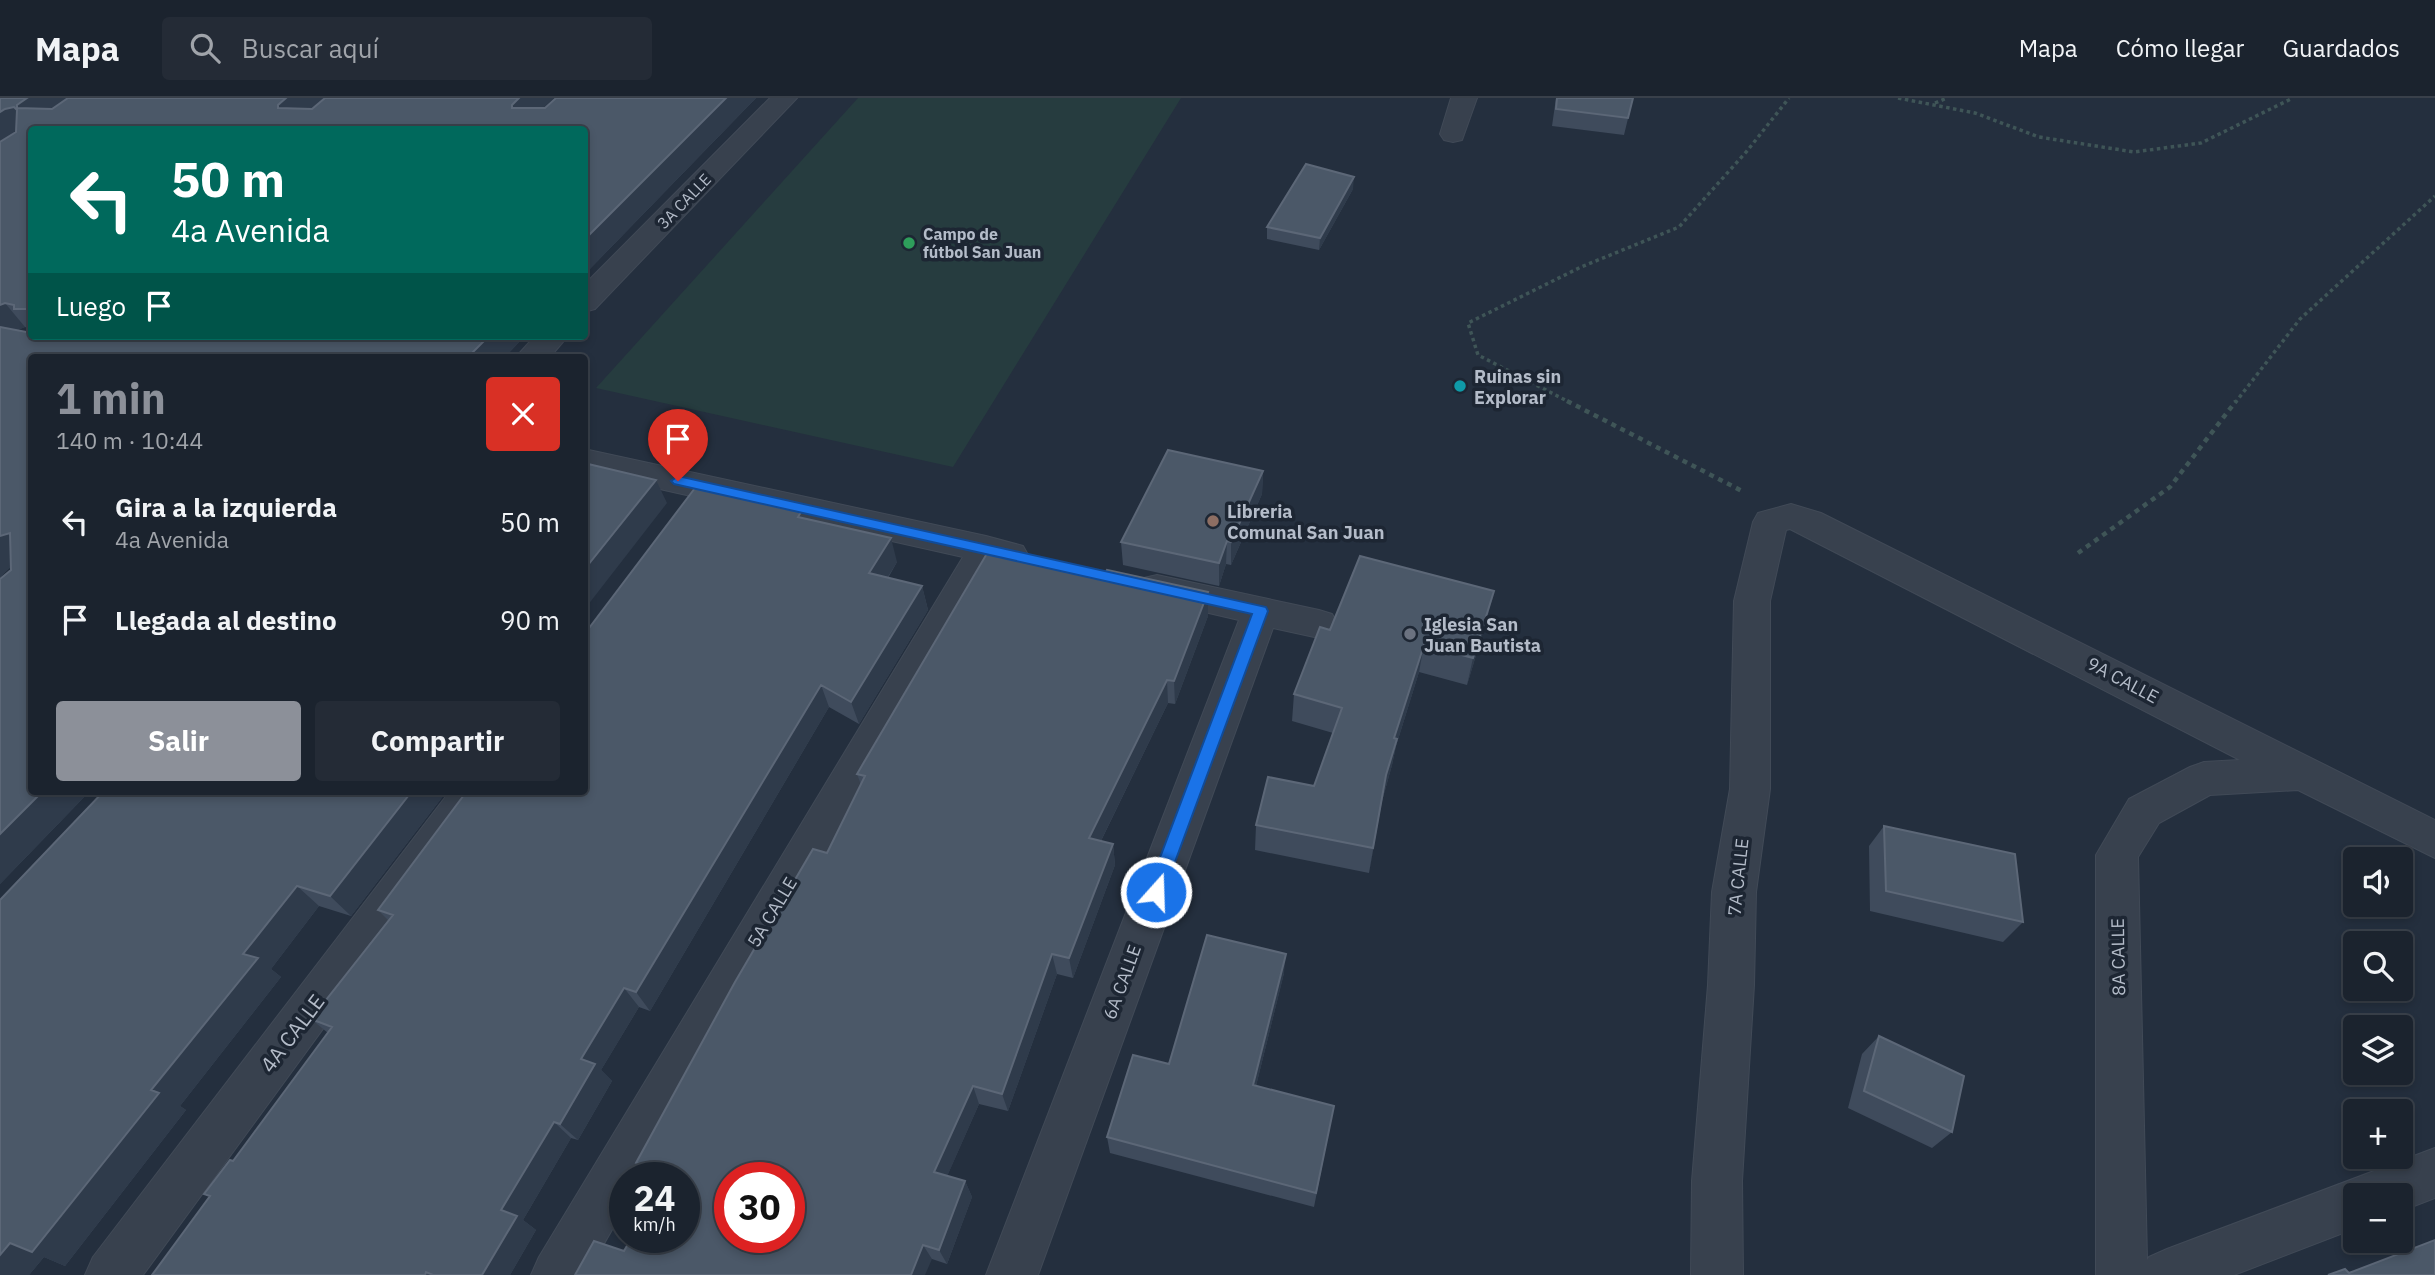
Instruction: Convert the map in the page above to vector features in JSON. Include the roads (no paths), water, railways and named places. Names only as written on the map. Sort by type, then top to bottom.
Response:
[{"type":"street","name":"3A CALLE","points":[[588,299],[783,98]]},
{"type":"street","points":[[1453,134],[1464,98]]},
{"type":"street","points":[[535,354],[548,340]]},
{"type":"street","points":[[588,461],[1038,561]]},
{"type":"street","points":[[677,520],[702,486]]},
{"type":"street","name":"9A CALLE","points":[[1800,519],[2038,636],[2300,773],[2435,840]]},
{"type":"street","name":"7A CALLE","points":[[1717,1275],[1717,1181],[1731,985],[1734,892],[1750,789],[1752,601],[1770,522],[1800,519]]},
{"type":"street","name":"5A CALLE","points":[[557,1275],[986,550]]},
{"type":"street","points":[[1130,582],[1319,624]]},
{"type":"street","name":"6A CALLE","points":[[1012,1275],[1261,611]]},
{"type":"street","name":"8A CALLE","points":[[2122,1275],[2116,855],[2144,811],[2204,779],[2300,773]]},
{"type":"street","name":"4A CALLE","points":[[111,1275],[471,795]]},
{"type":"street","points":[[2409,1183],[2435,1173]]},
{"type":"street","points":[[2167,1275],[2343,1208]]},
{"type":"place","name":"Campo de fútbol San Juan","points":[[909,243]]},
{"type":"place","name":"Ruinas sin Explorar","points":[[1460,386]]},
{"type":"place","name":"Libreria Comunal San Juan","points":[[1213,521]]},
{"type":"place","name":"Iglesia San Juan Bautista","points":[[1410,634]]}]
